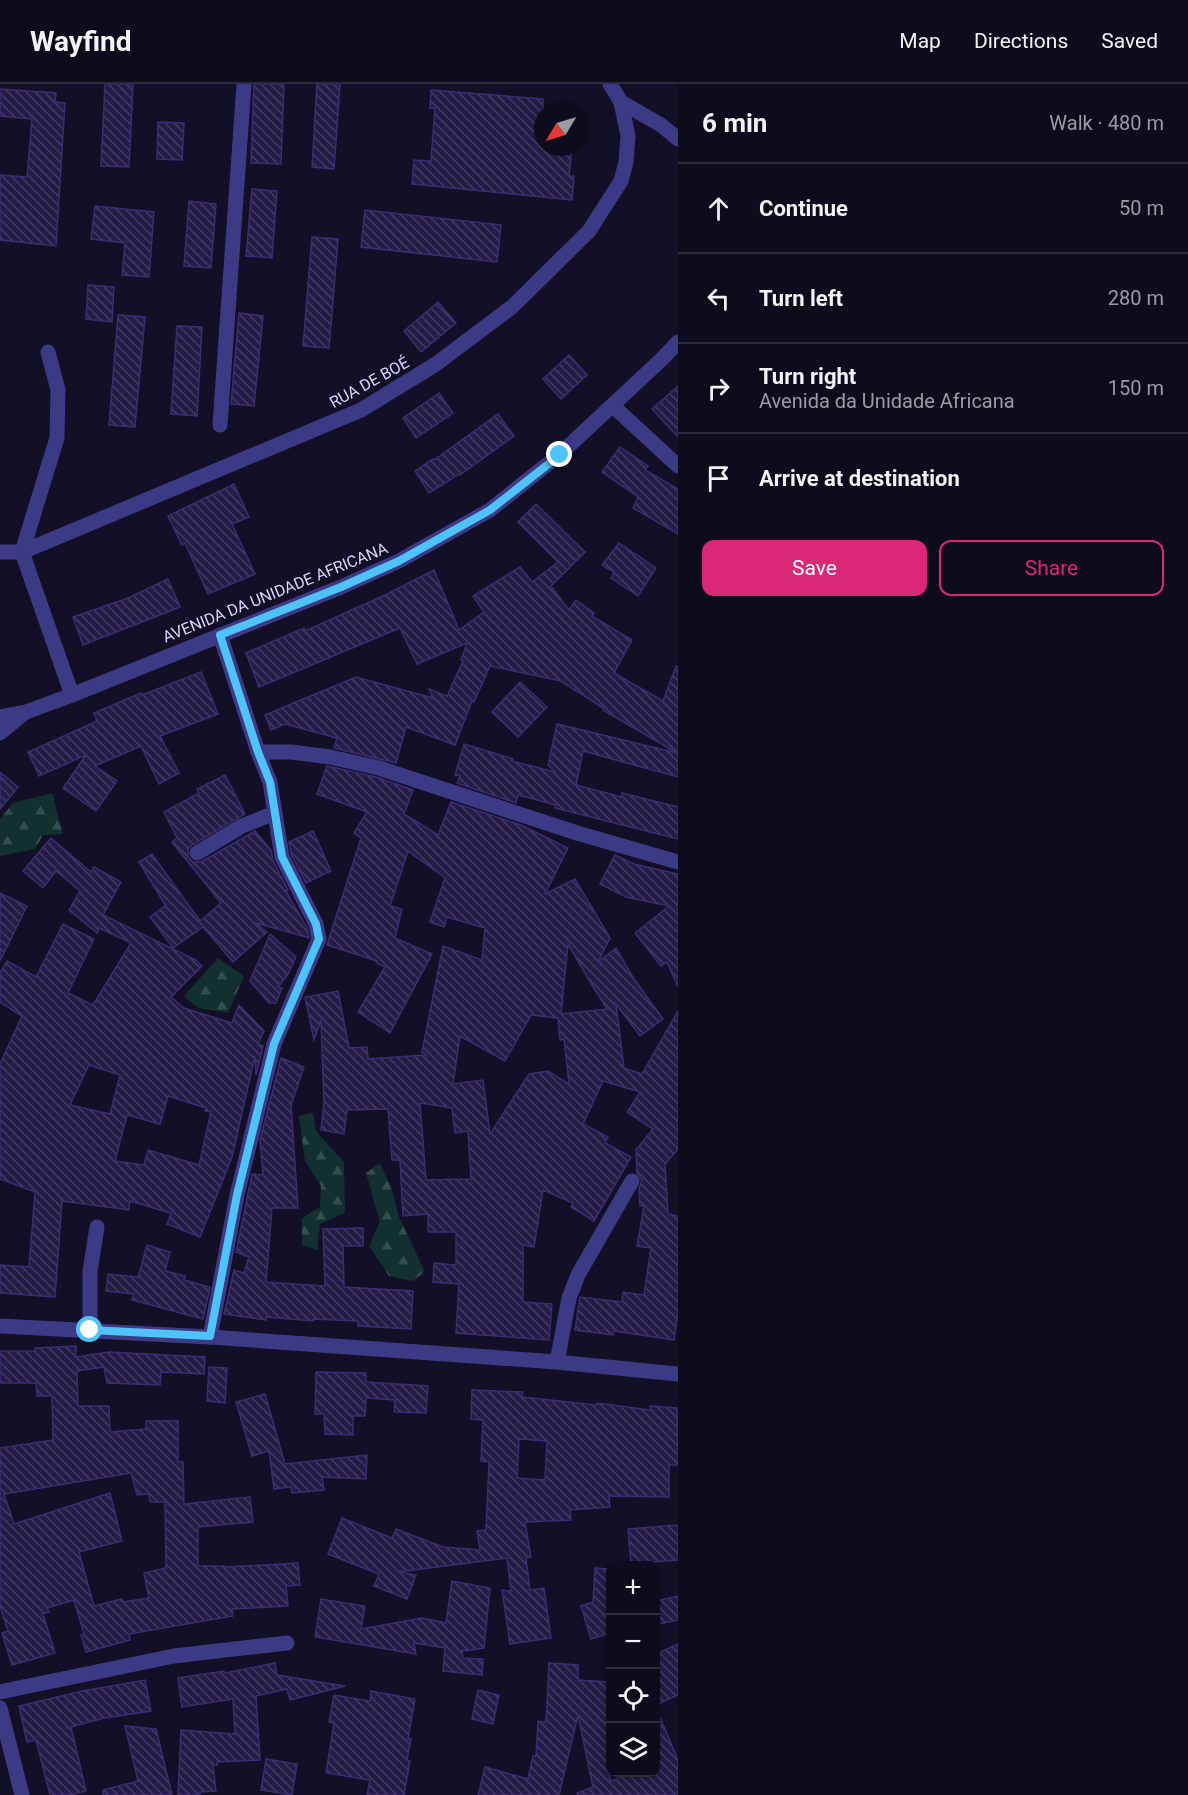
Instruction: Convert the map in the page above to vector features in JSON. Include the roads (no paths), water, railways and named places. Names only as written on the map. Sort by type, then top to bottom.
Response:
[{"type":"street","points":[[220,425],[244,84]]},
{"type":"street","points":[[610,84],[621,102],[661,125],[678,139]]},
{"type":"street","name":"RUA DE BOÉ","points":[[0,552],[22,552],[361,410],[436,364],[513,306],[590,231],[621,181],[626,162],[628,136],[621,102]]},
{"type":"street","name":"AVENIDA DA UNIDADE AFRICANA","points":[[0,717],[26,712],[72,695],[341,587],[399,561],[490,510],[560,455],[678,342]]},
{"type":"street","points":[[48,352],[58,390],[57,438],[22,552],[72,695]]},
{"type":"street","points":[[613,406],[678,466]]},
{"type":"street","points":[[210,1336],[237,1195],[274,1044],[319,939],[316,924],[282,857],[270,782],[220,635]]},
{"type":"street","points":[[0,733],[26,712]]},
{"type":"street","points":[[258,752],[291,752],[330,757],[379,768],[678,862]]},
{"type":"street","points":[[197,853],[242,826],[275,813]]},
{"type":"street","points":[[557,1362],[569,1298],[578,1275],[632,1181]]},
{"type":"street","points":[[90,1330],[90,1271],[97,1227]]},
{"type":"street","points":[[0,1326],[210,1336],[557,1362],[678,1374]]},
{"type":"street","points":[[0,1692],[174,1656],[287,1643]]},
{"type":"street","points":[[0,1708],[22,1795]]}]
